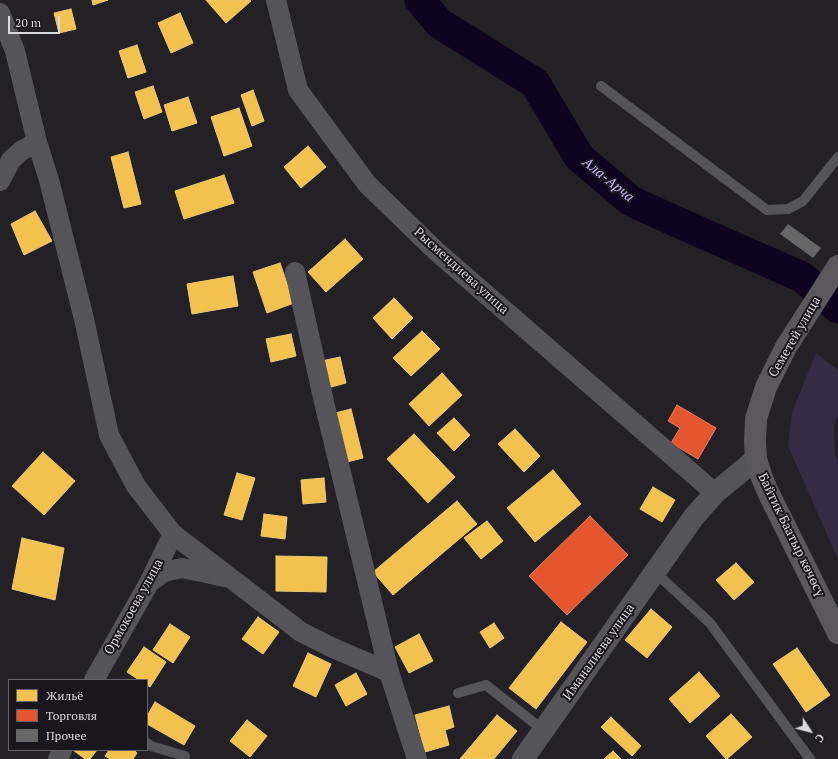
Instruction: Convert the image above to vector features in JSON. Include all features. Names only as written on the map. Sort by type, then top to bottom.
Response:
[{"type":"main road","name":"Семетей улица","points":[[756,459],[756,419],[766,388],[786,346],[838,266]]},
{"type":"main road","name":"Байтик Баатыр көчөсү","points":[[756,459],[768,492],[838,633]]},
{"type":"street","name":"Рысмендиева улица","points":[[276,0],[298,90],[367,184],[436,251],[715,493]]},
{"type":"street","points":[[0,13],[15,51],[37,142],[49,180],[84,319],[109,435],[136,486],[173,534],[301,632],[333,648],[390,672]]},
{"type":"street","points":[[0,181],[11,160],[21,151],[37,142]]},
{"type":"street","points":[[295,272],[326,410],[390,672],[417,759]]},
{"type":"street","name":"Иманалиева улица","points":[[523,759],[656,573],[693,518],[715,493],[756,459]]},
{"type":"street","name":"Ормокоева улица","points":[[95,679],[149,583],[173,534]]},
{"type":"street","points":[[149,583],[164,572],[182,568],[229,578]]},
{"type":"lane","points":[[601,86],[767,210],[788,209],[803,200],[838,157]]},
{"type":"lane","points":[[656,573],[710,623],[810,759]]},
{"type":"lane","points":[[458,693],[486,685],[543,730]]},
{"type":"lane","points":[[148,743],[151,746],[185,756]]},
{"type":"shaded area","points":[[816,353],[838,370],[838,416],[834,424],[835,455],[838,462],[838,559],[788,446],[792,412]]},
{"type":"building: Жильё","points":[[92,0],[108,0],[93,5]]},
{"type":"building: Жильё","points":[[206,0],[249,0],[251,1],[226,23]]},
{"type":"building: Жильё","points":[[71,9],[76,29],[59,33],[54,13]]},
{"type":"building: Жильё","points":[[180,13],[193,43],[171,53],[158,23]]},
{"type":"building: Жильё","points":[[137,45],[146,72],[128,78],[119,51]]},
{"type":"building: Жильё","points":[[153,86],[162,112],[144,119],[135,92]]},
{"type":"building: Жильё","points":[[253,90],[264,121],[252,126],[241,95]]},
{"type":"building: Жильё","points":[[188,97],[197,123],[172,131],[164,105]]},
{"type":"building: Жильё","points":[[239,108],[252,146],[224,156],[211,117]]},
{"type":"building: Жильё","points":[[308,146],[326,167],[301,188],[284,167]]},
{"type":"building: Жильё","points":[[128,152],[141,204],[124,208],[111,157]]},
{"type":"building: Жильё","points":[[224,175],[234,203],[184,219],[175,191]]},
{"type":"building: Жильё","points":[[35,211],[52,241],[24,255],[11,224]]},
{"type":"building: Жильё","points":[[345,239],[363,259],[326,292],[308,272]]},
{"type":"building: Жильё","points":[[280,263],[294,303],[267,313],[253,272]]},
{"type":"building: Жильё","points":[[233,276],[238,306],[192,314],[187,284]]},
{"type":"building: Жильё","points":[[394,298],[413,318],[392,339],[373,318]]},
{"type":"building: Жильё","points":[[422,331],[440,349],[411,376],[393,358]]},
{"type":"building: Жильё","points":[[291,334],[296,356],[271,362],[266,339]]},
{"type":"building: Жильё","points":[[340,357],[346,383],[324,389],[317,362]]},
{"type":"building: Жильё","points":[[442,373],[462,395],[429,426],[409,404]]},
{"type":"building: Жильё","points":[[351,409],[363,458],[343,463],[331,414]]},
{"type":"building: Жильё","points":[[454,418],[470,435],[454,451],[437,433]]},
{"type":"building: Жильё","points":[[515,429],[540,456],[524,472],[498,444]]},
{"type":"building: Жильё","points":[[414,434],[455,477],[428,503],[387,459]]},
{"type":"building: Жильё","points":[[43,452],[75,481],[44,515],[12,486]]},
{"type":"building: Жильё","points":[[553,470],[581,504],[535,542],[507,508]]},
{"type":"building: Жильё","points":[[237,473],[255,478],[242,520],[224,515]]},
{"type":"building: Жильё","points":[[324,478],[326,502],[303,504],[301,480]]},
{"type":"building: Жильё","points":[[653,487],[675,500],[662,522],[640,509]]},
{"type":"building: Жильё","points":[[457,501],[477,524],[393,595],[373,572]]},
{"type":"building: Жильё","points":[[264,514],[287,517],[285,539],[261,536]]},
{"type":"building: Жильё","points":[[487,521],[503,541],[481,559],[464,538]]},
{"type":"building: Жильё","points":[[22,538],[64,548],[55,600],[12,589]]},
{"type":"building: Жильё","points":[[276,556],[327,557],[326,592],[276,591]]},
{"type":"building: Жильё","points":[[736,563],[754,582],[734,600],[716,580]]},
{"type":"building: Жильё","points":[[651,609],[672,627],[647,658],[625,640]]},
{"type":"building: Жильё","points":[[258,617],[279,632],[263,654],[242,639]]},
{"type":"building: Жильё","points":[[561,622],[587,642],[536,709],[509,688]]},
{"type":"building: Жильё","points":[[494,623],[504,638],[490,648],[480,632]]},
{"type":"building: Жильё","points":[[170,624],[190,637],[173,663],[153,650]]},
{"type":"building: Жильё","points":[[419,634],[433,661],[409,673],[395,647]]},
{"type":"building: Жильё","points":[[144,647],[166,662],[150,687],[148,686],[148,679],[138,679],[127,672]]},
{"type":"building: Жильё","points":[[797,648],[830,695],[806,712],[773,664]]},
{"type":"building: Жильё","points":[[308,653],[331,664],[316,697],[293,686]]},
{"type":"building: Жильё","points":[[699,672],[720,696],[690,723],[669,699]]},
{"type":"building: Жильё","points":[[356,673],[367,694],[346,706],[335,685]]},
{"type":"building: Жильё","points":[[155,702],[195,726],[184,745],[148,725],[148,714]]},
{"type":"building: Жильё","points":[[449,706],[454,727],[445,730],[449,745],[425,752],[415,715]]},
{"type":"building: Жильё","points":[[731,714],[752,737],[726,759],[706,736]]},
{"type":"building: Жильё","points":[[497,715],[517,731],[494,759],[460,759]]},
{"type":"building: Жильё","points":[[611,717],[641,746],[632,756],[601,727]]},
{"type":"building: Жильё","points":[[247,720],[267,736],[250,757],[230,741]]},
{"type":"building: Жильё","points":[[74,751],[96,751],[90,759],[85,759]]},
{"type":"building: Жильё","points":[[108,751],[135,751],[137,753],[133,759],[110,759],[105,756]]},
{"type":"building: Жильё","points":[[613,751],[621,759],[604,759]]},
{"type":"building: Торговля","points":[[677,405],[716,428],[698,459],[671,443],[680,428],[668,421]]},
{"type":"building: Торговля","points":[[590,516],[628,555],[567,615],[529,576]]},
{"type":"building: Прочее","points":[[788,224],[821,248],[813,258],[780,234]]},
{"type":"waterway","name":"Ала-Арча","points":[[420,0],[439,23],[535,83],[579,157],[631,201],[802,277],[838,308]]}]
